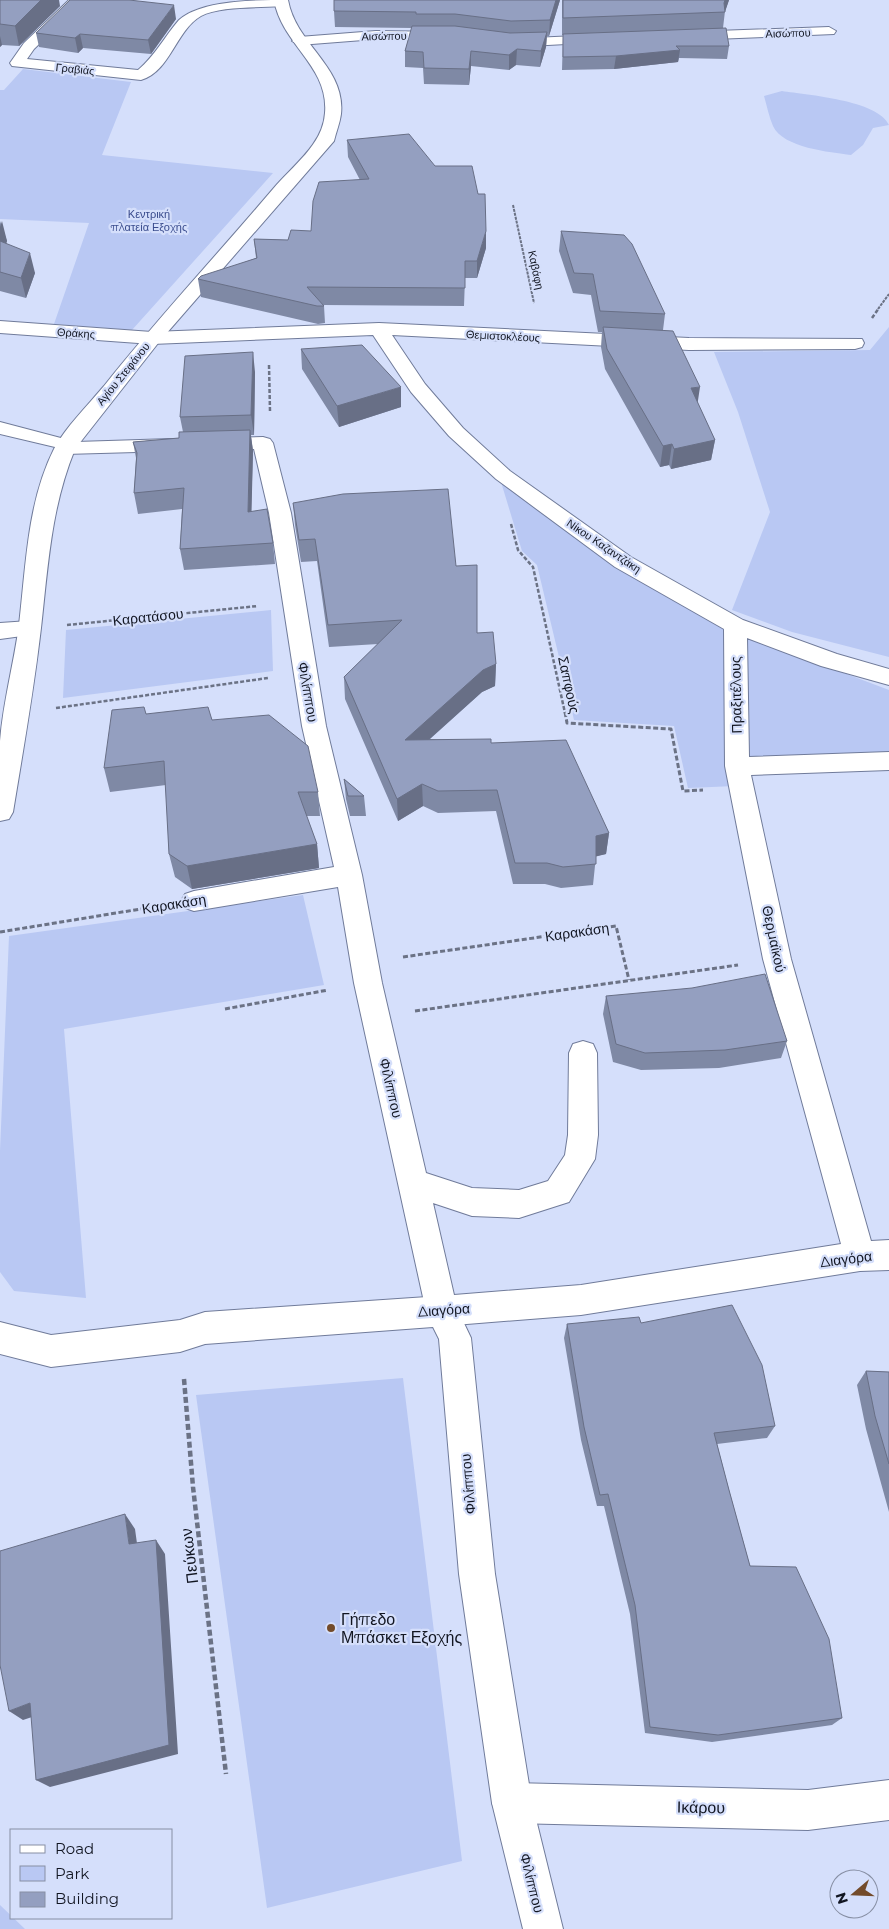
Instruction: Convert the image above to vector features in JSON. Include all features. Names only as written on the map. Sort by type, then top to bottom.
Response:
[{"type":"street","name":"Γραβιάς","points":[[77,0],[29,46],[17,63],[141,75],[152,67],[195,13],[210,9],[281,1]]},
{"type":"street","name":"Αγίου Στεφάνου","points":[[0,812],[29,629],[41,525],[55,469],[66,446],[152,338],[215,268],[296,172],[326,141],[334,114],[332,94],[322,69],[284,17],[281,1]]},
{"type":"street","name":"Αισώπου","points":[[670,37],[828,31]]},
{"type":"street","name":"Αισώπου","points":[[299,40],[376,35],[464,37]]},
{"type":"street","points":[[492,40],[510,43],[613,39]]},
{"type":"street","name":"Θράκης","points":[[0,327],[152,338]]},
{"type":"street","name":"Θεμιστοκλέους","points":[[152,338],[379,329],[690,344],[855,344]]},
{"type":"street","name":"Νίκου Καζαντζάκη","points":[[379,329],[418,388],[456,432],[495,468],[623,562],[735,625],[830,660],[889,677]]},
{"type":"street","points":[[0,428],[66,446]]},
{"type":"street","name":"Φιλίππου","points":[[66,446],[264,442],[280,512],[304,673],[314,726],[349,875],[365,973],[442,1311],[455,1338],[477,1574],[512,1803],[543,1929]]},
{"type":"street","name":"Πραξιτέλους","points":[[735,625],[739,778]]},
{"type":"street","points":[[0,631],[29,629]]},
{"type":"street","points":[[739,778],[889,761]]},
{"type":"street","name":"Θερμαϊκού","points":[[739,778],[777,959],[875,1256]]},
{"type":"street","name":"Καρακάση","points":[[194,901],[349,875]]},
{"type":"street","points":[[413,1183],[472,1202],[520,1204],[558,1192],[580,1159],[583,1135],[582,1053]]},
{"type":"street","name":"Διαγόρα","points":[[0,1338],[51,1350],[180,1336],[205,1328],[581,1300],[875,1256]]},
{"type":"street","name":"Ικάρου","points":[[512,1803],[808,1810],[889,1800]]},
{"type":"path","name":"Καβάφη","points":[[513,205],[541,338]]},
{"type":"path","points":[[268,332],[270,414]]},
{"type":"path","name":"Σαπφούς","points":[[495,468],[518,550],[533,567],[567,723],[671,729],[683,791],[739,778]]},
{"type":"path","name":"Καρατάσου","points":[[29,629],[295,603]]},
{"type":"path","points":[[16,714],[304,673]]},
{"type":"path","name":"Καρακάση","points":[[0,932],[194,901]]},
{"type":"path","name":"Καρακάση","points":[[226,1009],[365,973],[616,926],[629,980]]},
{"type":"path","points":[[375,1017],[777,959]]},
{"type":"path","name":"Πεύκων","points":[[180,1336],[193,1487],[226,1774]]},
{"type":"green space","name":"Κεντρική πλατεία Εξοχής","points":[[23,69],[131,82],[102,155],[273,173],[132,330],[54,324],[89,223],[0,219],[0,90],[4,90]]},
{"type":"green space","points":[[782,91],[857,104],[882,117],[889,125],[873,128],[863,145],[851,155],[808,148],[786,139],[773,126],[764,96]]},
{"type":"green space","points":[[889,327],[889,657],[792,632],[732,610],[770,512],[738,412],[714,352],[870,350]]},
{"type":"green space","points":[[501,482],[618,569],[730,628],[735,786],[688,788],[674,726],[574,720],[537,565],[522,551]]},
{"type":"green space","points":[[271,610],[273,671],[63,698],[66,630]]},
{"type":"green space","points":[[741,634],[889,690],[889,754],[742,758]]},
{"type":"green space","points":[[303,895],[324,985],[64,1029],[86,1298],[14,1291],[0,1272],[0,1151],[9,936]]},
{"type":"green space","name":"Γήπεδο Μπάσκετ Εξοχής","points":[[403,1378],[462,1861],[267,1908],[196,1395]]},
{"type":"green space","points":[[0,1905],[10,1915],[10,1919],[15,1919],[25,1929],[0,1929]]},
{"type":"building","points":[[0,0],[41,0],[15,26],[0,24]]},
{"type":"building","points":[[70,0],[129,0],[174,5],[148,40],[80,34],[75,38],[36,33]]},
{"type":"building","points":[[334,0],[556,0],[550,20],[511,21],[455,14],[334,11]]},
{"type":"building","points":[[563,0],[725,0],[725,12],[563,18]]},
{"type":"building","points":[[412,26],[455,26],[510,33],[547,32],[541,51],[517,49],[509,55],[471,51],[469,69],[424,68],[423,52],[405,51]]},
{"type":"building","points":[[726,28],[729,46],[676,46],[680,50],[616,56],[563,57],[563,34]]},
{"type":"building","points":[[409,134],[435,166],[472,166],[478,194],[485,194],[486,231],[477,261],[465,261],[465,288],[307,287],[324,306],[317,306],[198,279],[201,276],[257,258],[254,239],[288,240],[291,230],[311,231],[313,201],[319,182],[369,179],[347,140]]},
{"type":"building","points":[[561,231],[624,235],[632,244],[665,314],[600,311],[593,274],[574,273]]},
{"type":"building","points":[[0,241],[30,253],[21,278],[0,272]]},
{"type":"building","points":[[603,327],[673,331],[700,387],[691,388],[715,440],[674,449],[672,444],[663,446],[607,349]]},
{"type":"building","points":[[362,345],[401,387],[337,406],[301,349]]},
{"type":"building","points":[[253,352],[251,415],[180,417],[185,356]]},
{"type":"building","points":[[250,430],[248,512],[267,509],[273,543],[180,549],[184,488],[134,493],[137,453],[133,442],[179,438],[179,432]]},
{"type":"building","points":[[448,489],[456,566],[477,565],[477,633],[493,632],[496,664],[483,670],[405,740],[491,739],[491,743],[566,740],[609,833],[596,836],[596,864],[563,867],[547,863],[515,863],[497,790],[438,791],[422,784],[397,799],[344,677],[402,620],[328,625],[315,539],[299,540],[293,503],[343,494]]},
{"type":"building","points":[[144,707],[146,714],[208,707],[212,720],[269,715],[308,746],[318,792],[298,792],[317,844],[187,866],[169,854],[164,761],[104,768],[112,710]]},
{"type":"building","points":[[344,779],[364,796],[348,796]]},
{"type":"building","points":[[765,974],[787,1041],[725,1050],[645,1053],[616,1044],[606,996],[692,988]]},
{"type":"building","points":[[732,1305],[762,1365],[775,1426],[714,1433],[729,1490],[750,1566],[796,1567],[829,1639],[842,1718],[718,1735],[650,1727],[635,1605],[608,1494],[600,1495],[584,1427],[567,1324],[639,1317],[641,1323]]},
{"type":"building","points":[[866,1371],[889,1372],[889,1464],[875,1416]]},
{"type":"building","points":[[125,1514],[129,1544],[156,1540],[169,1745],[36,1780],[30,1703],[9,1711],[0,1665],[0,1551]]},
{"type":"place","name":"Γήπεδο Μπάσκετ Εξοχής","points":[[331,1628]]}]
